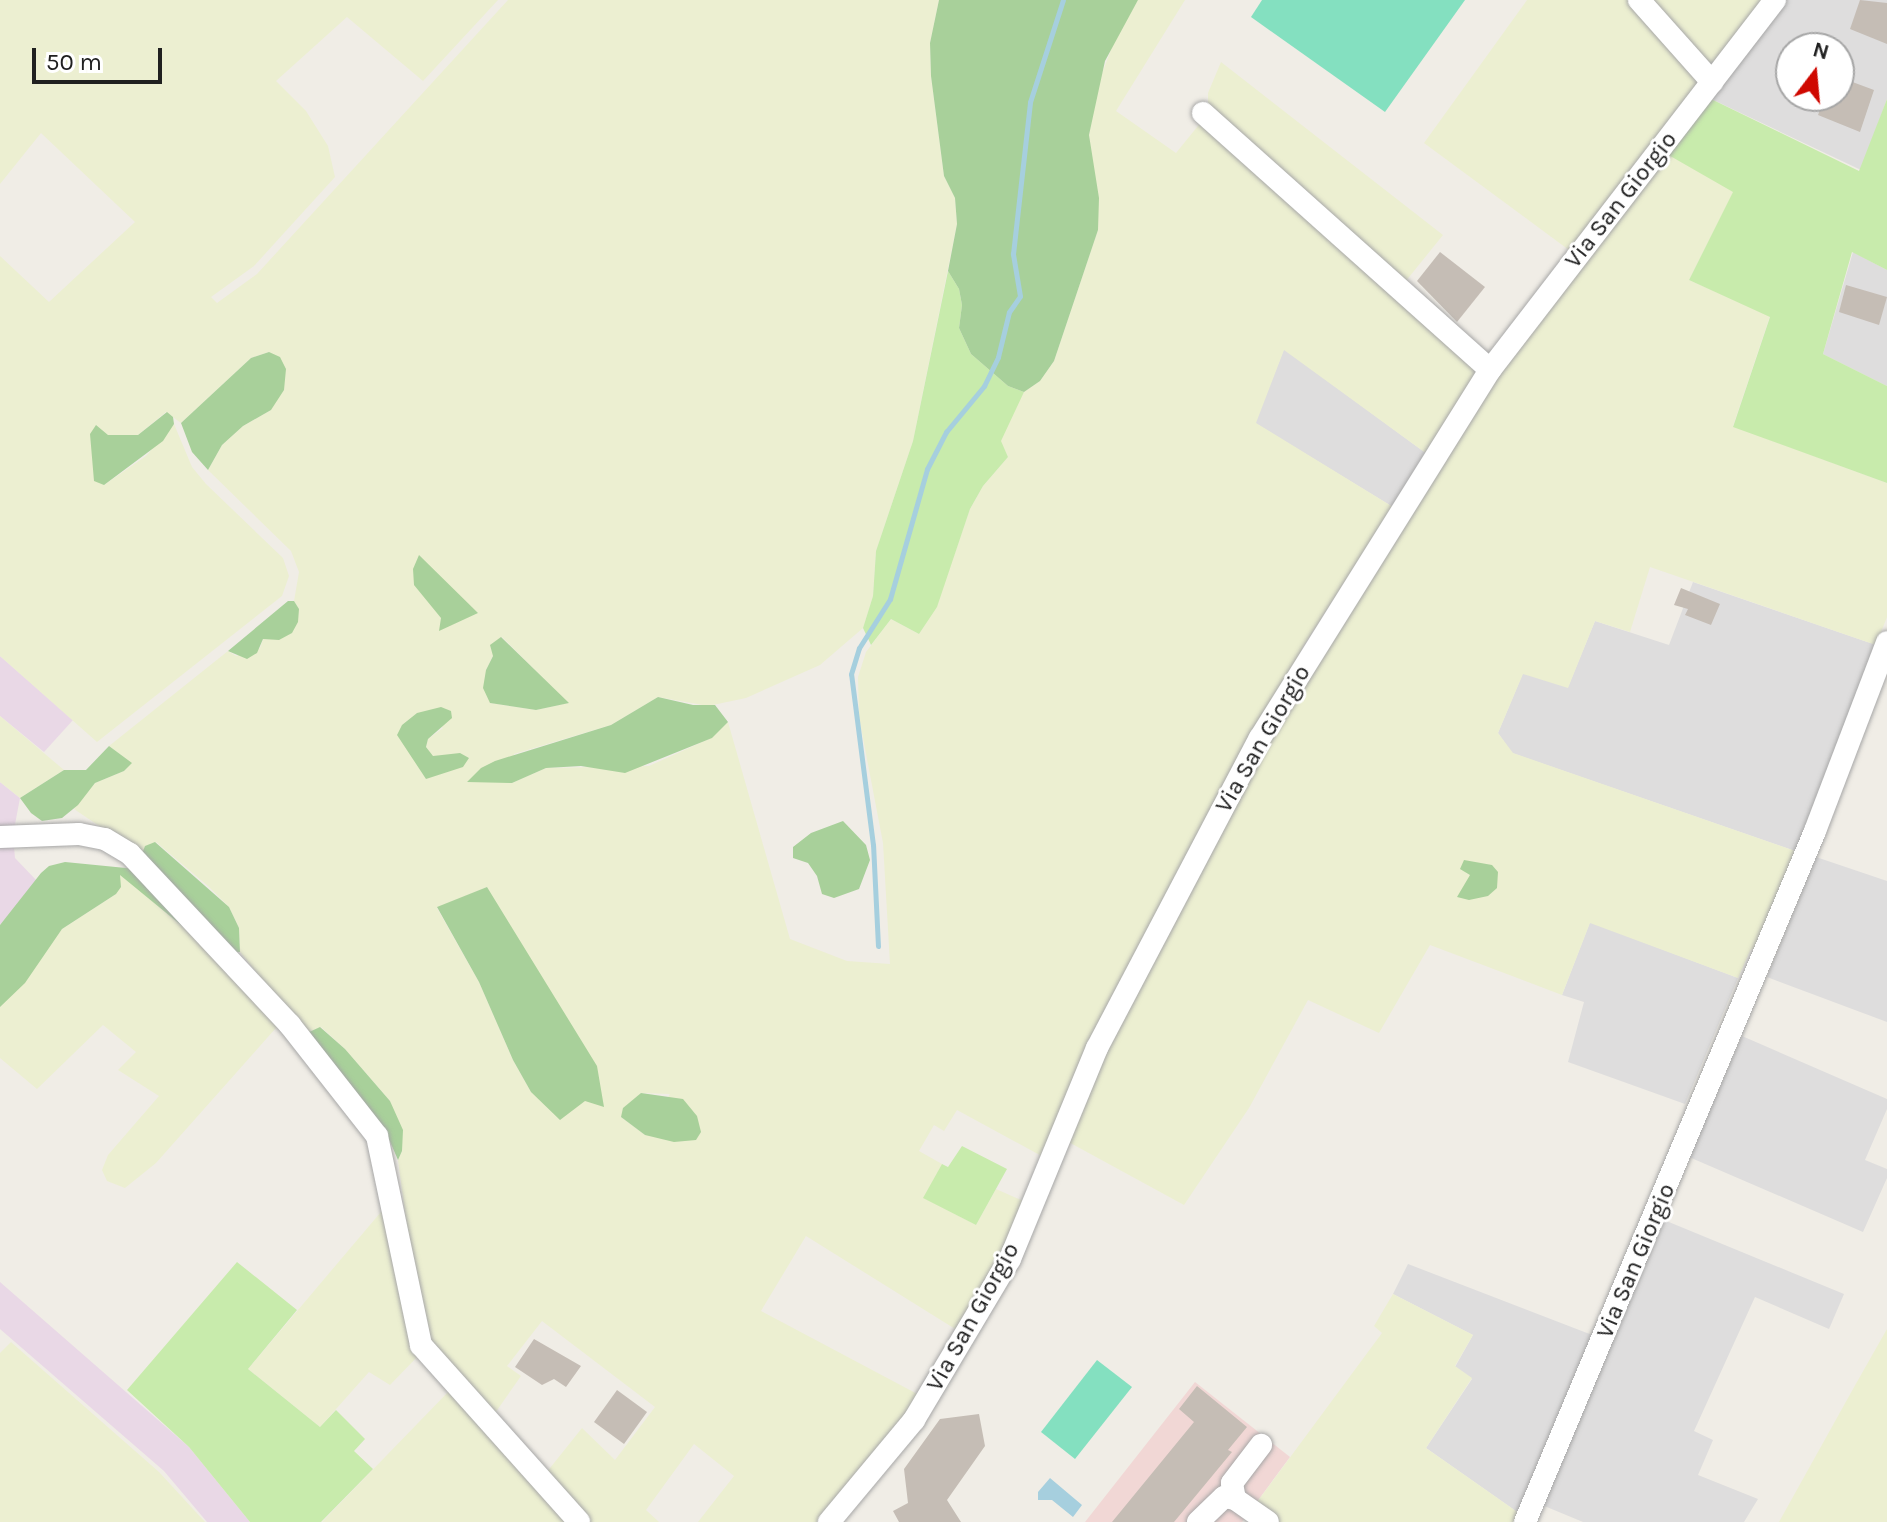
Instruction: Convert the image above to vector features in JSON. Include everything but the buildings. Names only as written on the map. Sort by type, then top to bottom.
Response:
[{"type":"street","points":[[1639,0],[1712,82]]},
{"type":"street","name":"Via San Giorgio","points":[[829,1522],[914,1420],[1010,1259],[1097,1048],[1260,738],[1490,370],[1775,0]]},
{"type":"street","points":[[1203,113],[1490,370]]},
{"type":"street","name":"Via San Giorgio","points":[[1525,1522],[1809,846],[1887,642]]},
{"type":"street","points":[[0,837],[79,834],[105,839],[130,854],[290,1025],[377,1136],[421,1345],[579,1522]]},
{"type":"street","points":[[1235,1499],[1232,1483],[1261,1445]]},
{"type":"street","points":[[1198,1522],[1224,1497],[1235,1499],[1268,1522]]},
{"type":"shaded area","points":[[1784,0],[1887,0],[1887,99],[1861,170],[1707,97]]},
{"type":"shaded area","points":[[1853,252],[1887,270],[1887,386],[1823,354]]},
{"type":"shaded area","points":[[1284,349],[1427,454],[1393,507],[1255,423]]},
{"type":"shaded area","points":[[1693,582],[1876,645],[1798,852],[1512,753],[1498,733],[1523,673],[1568,687],[1595,621],[1669,645]]},
{"type":"shaded area","points":[[0,656],[73,720],[44,752],[0,716]]},
{"type":"shaded area","points":[[0,782],[20,798],[13,835],[15,858],[37,881],[0,925]]},
{"type":"shaded area","points":[[1816,857],[1887,881],[1887,1022],[1767,977]]},
{"type":"shaded area","points":[[1590,922],[1738,978],[1685,1104],[1568,1062],[1584,1002],[1562,995]]},
{"type":"shaded area","points":[[1742,1036],[1887,1099],[1887,1109],[1865,1160],[1887,1169],[1887,1178],[1863,1232],[1689,1157]]},
{"type":"shaded area","points":[[1664,1220],[1844,1294],[1829,1329],[1755,1297],[1694,1431],[1713,1440],[1698,1475],[1758,1499],[1744,1522],[1583,1522],[1542,1505]]},
{"type":"shaded area","points":[[1408,1264],[1600,1338],[1523,1516],[1426,1448],[1472,1379],[1455,1367],[1473,1335],[1393,1294]]},
{"type":"shaded area","points":[[0,1282],[189,1447],[250,1522],[207,1522],[164,1471],[0,1329]]},
{"type":"shaded area","points":[[1195,1382],[1290,1457],[1242,1522],[1085,1522]]},
{"type":"green space","points":[[0,0],[498,0],[423,81],[347,17],[276,81],[306,111],[328,146],[335,177],[254,266],[211,297],[217,303],[257,274],[508,0],[939,0],[930,43],[931,76],[944,176],[955,198],[957,224],[913,441],[876,551],[873,596],[863,628],[820,665],[746,698],[708,706],[658,697],[611,725],[514,754],[512,783],[546,768],[649,766],[711,738],[728,722],[790,939],[847,961],[890,964],[883,843],[859,717],[858,677],[866,652],[891,619],[919,634],[936,607],[970,509],[983,486],[1008,457],[1000,441],[1006,424],[1024,392],[1040,381],[1054,361],[1098,230],[1089,135],[1098,84],[1117,34],[1138,0],[1185,0],[1116,111],[1176,153],[1202,121],[1481,373],[1427,454],[1284,350],[1256,423],[1393,507],[1304,645],[1224,796],[1047,1159],[957,1110],[944,1131],[934,1125],[919,1151],[942,1164],[924,1198],[976,1225],[996,1189],[1028,1203],[960,1332],[806,1236],[761,1311],[923,1397],[840,1501],[817,1522],[698,1522],[734,1476],[694,1444],[646,1510],[659,1522],[587,1522],[546,1473],[582,1428],[615,1460],[655,1407],[542,1321],[507,1366],[521,1376],[493,1416],[430,1345],[411,1258],[398,1160],[402,1151],[390,1101],[345,1049],[321,1027],[306,1033],[240,952],[239,928],[229,907],[208,886],[156,842],[142,855],[74,809],[95,783],[124,771],[131,763],[109,746],[228,651],[236,656],[260,648],[263,639],[299,609],[294,601],[299,572],[291,551],[208,470],[222,445],[243,426],[271,410],[269,352],[251,358],[181,423],[166,412],[138,435],[108,435],[104,485],[146,456],[174,424],[192,467],[283,558],[289,576],[282,596],[97,742],[0,656],[0,256],[49,302],[135,222],[41,133],[0,184]],"holes":[[[502,637],[568,703],[536,710],[490,703],[486,670]],[[417,713],[443,728],[428,739],[426,747],[432,756],[449,756],[426,779],[411,719]],[[487,887],[531,1092],[513,1060],[479,982],[437,908]],[[641,1093],[670,1094],[645,1135],[621,1117]]]},
{"type":"green space","points":[[939,0],[1138,0],[1105,61],[1089,135],[1099,198],[1098,230],[1054,361],[1040,381],[1024,392],[1008,386],[971,354],[959,328],[962,305],[959,289],[948,271],[957,224],[955,198],[944,176],[931,76],[930,43]]},
{"type":"green space","points":[[1262,0],[1465,0],[1385,112],[1251,17]]},
{"type":"green space","points":[[1527,0],[1632,0],[1704,79],[1573,253],[1424,143]]},
{"type":"green space","points":[[1650,0],[1768,0],[1716,71]]},
{"type":"green space","points":[[1221,62],[1443,235],[1401,287],[1208,104],[1208,93]]},
{"type":"green space","points":[[1707,97],[1859,171],[1887,99],[1887,270],[1852,252],[1823,354],[1887,386],[1887,483],[1733,427],[1770,317],[1689,280],[1733,192],[1665,153]]},
{"type":"green space","points":[[1665,153],[1734,191],[1689,280],[1770,316],[1733,426],[1887,483],[1887,617],[1876,645],[1650,567],[1630,632],[1595,621],[1568,688],[1523,674],[1498,733],[1513,753],[1798,852],[1756,951],[1751,949],[1738,978],[1590,923],[1562,995],[1430,945],[1379,1033],[1308,1000],[1249,1108],[1184,1205],[1063,1139],[1081,1097],[1251,772],[1488,383]]},
{"type":"green space","points":[[948,271],[959,289],[962,305],[959,328],[971,354],[1008,386],[1024,392],[1001,441],[1008,457],[983,486],[970,509],[937,607],[919,634],[891,619],[871,645],[863,628],[873,596],[876,551],[913,441]]},
{"type":"green space","points":[[269,352],[280,357],[286,369],[284,390],[271,410],[243,426],[222,445],[208,470],[192,452],[181,423],[251,358]]},
{"type":"green space","points":[[167,412],[173,417],[174,424],[163,441],[104,485],[94,481],[90,434],[96,425],[108,435],[138,435]]},
{"type":"green space","points":[[419,555],[478,613],[439,631],[441,618],[414,585],[413,569]]},
{"type":"green space","points":[[288,601],[294,601],[299,609],[298,622],[292,633],[279,640],[263,639],[257,653],[247,659],[228,651]]},
{"type":"green space","points":[[501,637],[569,703],[536,710],[490,703],[483,688],[486,670],[493,656],[490,645]]},
{"type":"green space","points":[[658,697],[693,705],[715,705],[728,722],[712,738],[625,773],[581,766],[546,768],[512,783],[467,782],[481,768],[495,761],[611,725]]},
{"type":"green space","points":[[441,707],[451,711],[452,718],[428,739],[426,747],[433,756],[460,753],[469,758],[463,767],[426,779],[397,735],[402,725],[417,713]]},
{"type":"green space","points":[[0,716],[64,770],[20,798],[0,782]]},
{"type":"green space","points":[[109,746],[132,763],[124,771],[95,783],[78,805],[62,818],[42,821],[31,813],[20,798],[64,770],[86,770]]},
{"type":"green space","points":[[843,821],[866,845],[870,860],[859,889],[834,898],[822,894],[817,876],[808,863],[793,858],[793,847],[811,833]]},
{"type":"green space","points":[[155,842],[229,907],[239,928],[240,952],[215,953],[120,875],[121,887],[116,894],[62,929],[25,983],[0,1007],[0,925],[41,873],[49,866],[65,862],[136,869],[145,846]]},
{"type":"green space","points":[[1464,860],[1492,865],[1498,872],[1497,888],[1488,896],[1469,900],[1457,897],[1470,875],[1460,869]]},
{"type":"green space","points":[[120,874],[209,949],[283,1020],[156,1163],[125,1188],[107,1181],[102,1170],[108,1155],[159,1096],[118,1070],[136,1052],[103,1025],[37,1089],[0,1058],[0,1007],[62,929],[116,894]]},
{"type":"green space","points":[[487,887],[597,1066],[604,1107],[585,1101],[560,1120],[531,1092],[513,1060],[479,982],[437,907]]},
{"type":"green space","points":[[320,1027],[345,1049],[390,1101],[403,1130],[402,1151],[398,1160],[388,1137],[307,1033]]},
{"type":"green space","points":[[641,1093],[683,1099],[697,1116],[701,1132],[696,1140],[674,1142],[645,1135],[621,1117],[623,1108]]},
{"type":"green space","points":[[962,1146],[1007,1169],[976,1225],[923,1198],[942,1164],[948,1167]]},
{"type":"green space","points":[[386,1206],[420,1354],[390,1385],[369,1372],[320,1427],[248,1369]]},
{"type":"green space","points":[[237,1262],[297,1310],[248,1369],[320,1427],[336,1410],[365,1439],[354,1451],[373,1469],[321,1522],[250,1522],[189,1447],[127,1390]]},
{"type":"green space","points":[[1393,1294],[1473,1335],[1455,1366],[1472,1378],[1426,1448],[1523,1516],[1520,1522],[1280,1522],[1254,1506],[1382,1333],[1374,1326]]},
{"type":"green space","points":[[1887,1329],[1887,1522],[1779,1522],[1853,1389]]},
{"type":"green space","points":[[11,1342],[159,1472],[205,1522],[0,1522],[0,1353]]},
{"type":"green space","points":[[1097,1360],[1132,1387],[1075,1459],[1041,1432]]},
{"type":"green space","points":[[451,1389],[576,1522],[322,1522]]},
{"type":"water","points":[[1050,1478],[1082,1505],[1073,1517],[1052,1500],[1038,1500],[1038,1492]]},
{"type":"waterway","points":[[878,946],[873,845],[851,674],[859,648],[890,599],[927,469],[946,432],[984,386],[998,357],[1009,312],[1020,296],[1013,254],[1030,102],[1063,0]]}]
